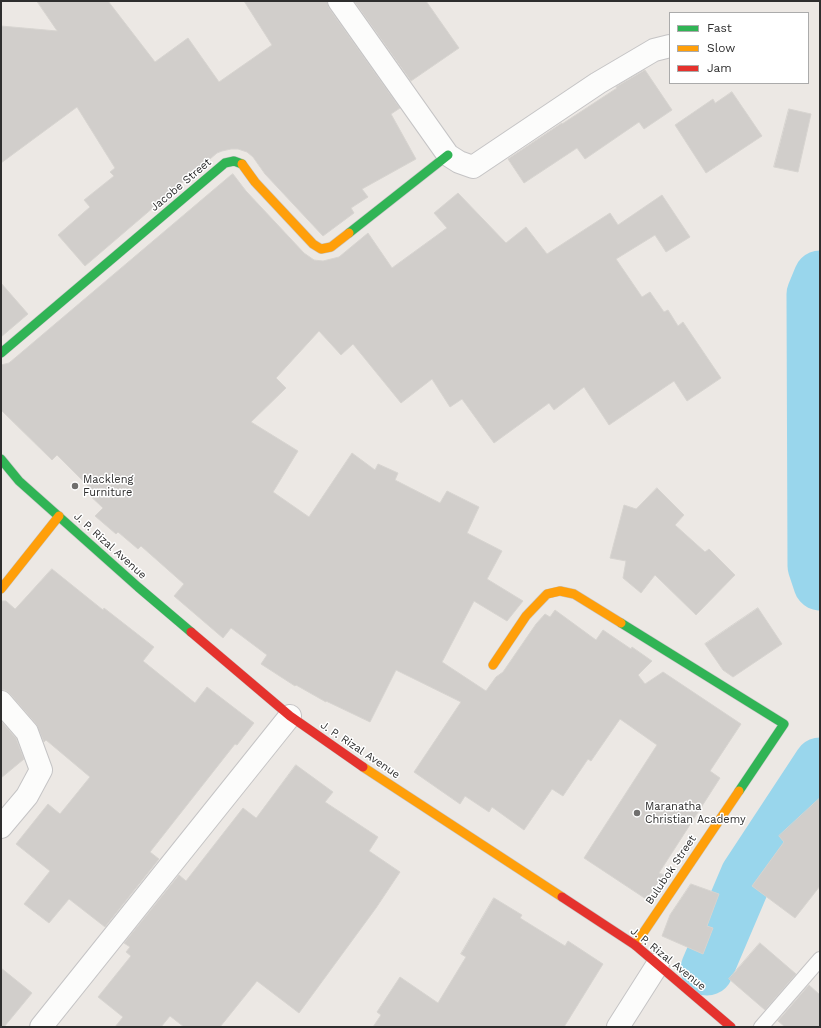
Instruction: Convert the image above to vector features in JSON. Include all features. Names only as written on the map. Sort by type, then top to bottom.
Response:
[{"type":"street","points":[[340,1],[448,156],[473,167],[598,83],[654,50],[669,46]]},
{"type":"street","name":"Jacobe Street","points":[[1,353],[225,163],[234,161],[243,164],[255,182],[314,244],[321,249],[331,247],[448,156]]},
{"type":"street","name":"J. P. Rizal Avenue","points":[[1,459],[19,481],[138,587],[290,716],[375,775],[634,945],[731,1027]]},
{"type":"street","points":[[1,589],[59,516]]},
{"type":"street","name":"Bulubok Street","points":[[493,665],[526,616],[547,594],[560,591],[574,594],[784,724],[634,945]]},
{"type":"street","points":[[1,702],[27,732],[41,770],[27,796],[1,827]]},
{"type":"street","points":[[41,1027],[290,716]]},
{"type":"street","points":[[618,1027],[658,964]]},
{"type":"lane","points":[[761,1027],[820,959]]},
{"type":"building","points":[[37,1],[108,1],[155,62],[188,38],[219,82],[272,45],[244,1],[327,1],[329,8],[400,108],[391,114],[416,159],[362,189],[368,197],[351,208],[354,213],[323,236],[265,174],[253,157],[247,152],[238,149],[222,151],[217,153],[85,266],[58,235],[90,207],[84,200],[114,176],[110,172],[115,168],[77,107],[1,163],[1,26],[57,31]]},
{"type":"building","points":[[354,1],[426,1],[459,48],[411,81]]},
{"type":"building","points":[[645,70],[672,110],[644,129],[639,122],[585,159],[577,148],[524,183],[508,159],[617,88],[616,87]]},
{"type":"building","points":[[732,92],[762,136],[706,173],[675,125],[713,99],[715,103]]},
{"type":"building","points":[[789,109],[811,114],[798,172],[774,167]]},
{"type":"building","points":[[233,174],[246,191],[304,253],[314,260],[323,261],[339,257],[368,233],[392,268],[447,228],[434,213],[458,193],[506,243],[526,227],[547,254],[610,213],[618,225],[662,195],[690,237],[666,252],[655,235],[616,259],[642,297],[650,292],[664,312],[668,310],[678,326],[683,322],[721,378],[687,401],[674,381],[609,425],[584,387],[554,410],[549,403],[494,443],[462,399],[450,407],[432,379],[401,403],[353,344],[341,355],[319,331],[276,378],[286,388],[251,422],[298,451],[273,492],[309,517],[352,453],[375,470],[378,464],[398,473],[395,480],[440,503],[447,491],[479,507],[467,533],[502,551],[487,579],[523,601],[507,621],[474,601],[442,662],[486,691],[496,677],[503,672],[536,624],[545,614],[550,617],[555,610],[596,640],[603,630],[652,661],[638,675],[645,684],[663,672],[741,724],[710,771],[720,778],[659,873],[667,876],[649,901],[584,858],[657,745],[620,719],[591,761],[588,759],[563,796],[552,789],[524,830],[492,807],[489,812],[465,796],[460,804],[414,772],[461,702],[396,670],[370,722],[326,702],[296,685],[295,686],[261,664],[267,655],[231,628],[223,638],[174,596],[184,584],[141,546],[138,549],[118,532],[116,534],[95,516],[103,508],[85,491],[89,487],[57,455],[52,460],[1,410],[1,365],[9,363]]},
{"type":"building","points":[[1,283],[28,314],[1,337]]},
{"type":"building","points":[[657,488],[684,515],[675,525],[705,552],[709,549],[735,575],[696,615],[655,575],[641,593],[623,578],[626,561],[610,558],[624,505],[636,509]]},
{"type":"building","points":[[52,569],[103,610],[104,608],[154,647],[143,661],[195,703],[207,687],[254,723],[237,745],[235,744],[150,852],[159,859],[105,927],[69,899],[49,923],[24,904],[50,871],[16,844],[48,804],[60,814],[90,777],[46,740],[44,742],[36,724],[10,694],[5,690],[1,690],[1,601],[6,601],[15,609]]},
{"type":"building","points":[[758,608],[782,644],[733,677],[723,670],[705,644]]},
{"type":"building","points":[[1,721],[16,738],[24,759],[1,778]]},
{"type":"building","points":[[296,765],[333,792],[325,802],[378,837],[369,851],[400,872],[376,908],[299,1013],[257,981],[220,1027],[184,1027],[170,1016],[161,1027],[115,1027],[123,1017],[98,997],[131,956],[126,952],[130,947],[124,943],[179,875],[186,881],[243,808],[256,818]]},
{"type":"building","points":[[820,798],[820,886],[795,918],[752,886],[784,842],[779,836]]},
{"type":"building","points":[[691,884],[719,894],[707,926],[713,928],[703,954],[662,936],[670,915]]},
{"type":"building","points":[[494,898],[522,915],[520,918],[565,946],[568,941],[603,964],[564,1027],[373,1027],[381,1015],[377,1012],[400,977],[438,1003],[466,957],[461,954]]},
{"type":"building","points":[[760,943],[796,974],[765,1010],[729,979]]},
{"type":"building","points":[[1,968],[32,993],[4,1027],[1,1027]]},
{"type":"building","points":[[809,985],[820,995],[820,1027],[785,1027],[778,1021]]},
{"type":"waterway","points":[[820,277],[813,294],[814,566],[820,584]]},
{"type":"waterway","points":[[707,969],[747,875],[820,764]]},
{"type":"traffic: fast","points":[[349,233],[448,155]]},
{"type":"traffic: fast","points":[[1,353],[225,163],[234,161],[242,164]]},
{"type":"traffic: fast","points":[[1,459],[19,481],[191,632]]},
{"type":"traffic: fast","points":[[621,623],[784,724],[739,791]]},
{"type":"traffic: slow","points":[[242,164],[255,182],[313,244],[321,249],[331,247],[349,233]]},
{"type":"traffic: slow","points":[[1,589],[59,516]]},
{"type":"traffic: slow","points":[[493,665],[526,616],[547,594],[560,591],[574,594],[621,623]]},
{"type":"traffic: slow","points":[[363,767],[562,897]]},
{"type":"traffic: slow","points":[[635,945],[739,791]]},
{"type":"traffic: jam","points":[[191,632],[290,716],[363,767]]},
{"type":"traffic: jam","points":[[562,897],[635,945],[731,1027]]},
{"type":"place","name":"Mackleng Furniture","points":[[75,486]]},
{"type":"place","name":"Maranatha Christian Academy","points":[[637,813]]}]
